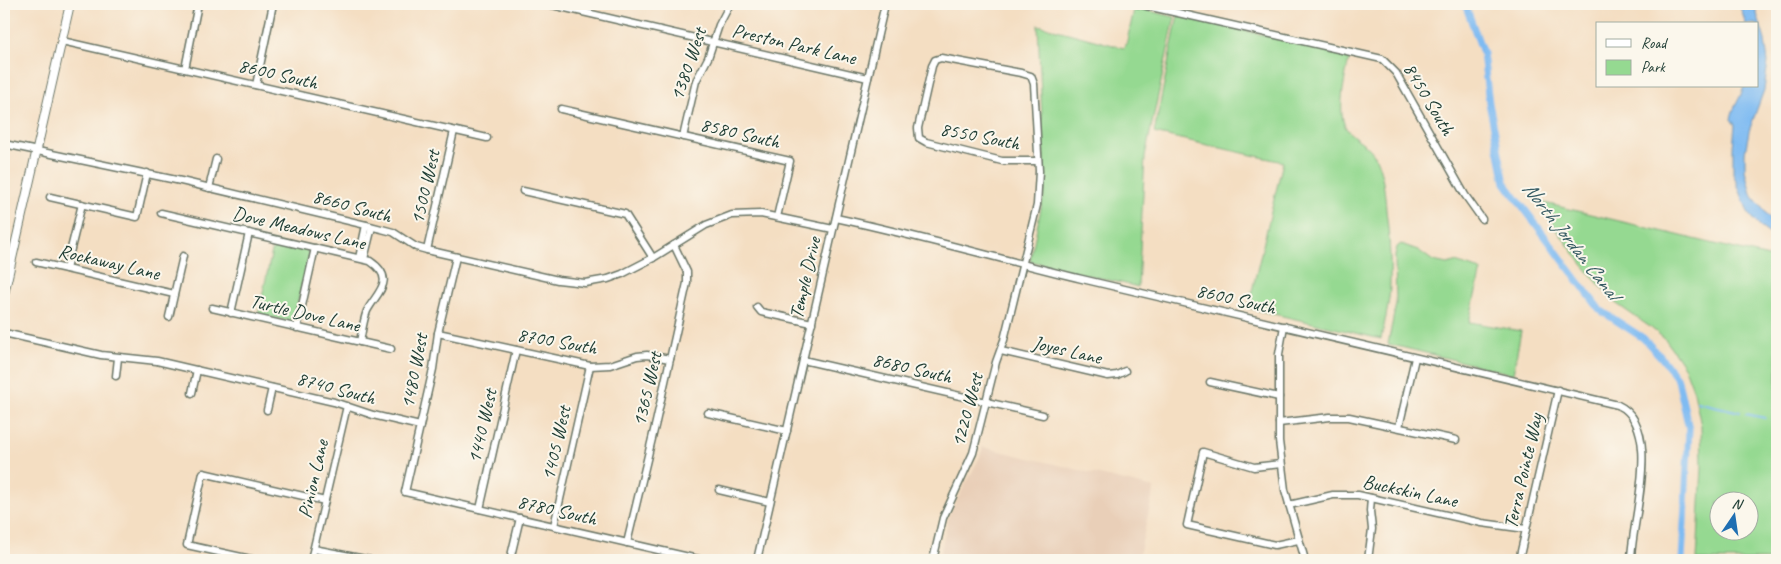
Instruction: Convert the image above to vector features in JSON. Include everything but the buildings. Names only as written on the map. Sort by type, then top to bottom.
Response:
[{"type":"main road","points":[[4,294],[70,4]]},
{"type":"street","points":[[185,69],[198,4]]},
{"type":"street","points":[[256,85],[273,4]]},
{"type":"street","name":"Preston Park Lane","points":[[548,4],[868,78]]},
{"type":"street","name":"1380 West","points":[[683,137],[696,81],[708,58],[719,25],[730,4]]},
{"type":"street","name":"Temple Drive","points":[[757,560],[885,4]]},
{"type":"street","name":"8450 South","points":[[1138,4],[1382,59],[1396,73],[1465,195],[1482,219]]},
{"type":"street","name":"8600 South","points":[[62,41],[487,138]]},
{"type":"street","name":"1220 West","points":[[918,136],[918,128],[935,60],[944,58],[1031,76],[1034,84],[1038,197],[1001,351],[996,362],[973,453],[943,518],[933,560]]},
{"type":"street","name":"8580 South","points":[[561,109],[790,161],[777,216]]},
{"type":"street","name":"1500 West","points":[[427,250],[454,131]]},
{"type":"street","name":"8550 South","points":[[918,136],[926,142],[1002,161],[1038,161]]},
{"type":"street","name":"8660 South","points":[[4,144],[147,173],[369,226],[393,232],[416,247],[427,250],[558,280],[585,283],[608,280],[622,274],[653,258],[706,224],[732,215],[761,214],[777,216],[833,229]]},
{"type":"street","points":[[210,188],[216,158]]},
{"type":"street","points":[[50,197],[137,217],[147,173]]},
{"type":"street","points":[[523,191],[625,214],[653,258]]},
{"type":"street","points":[[66,269],[82,204]]},
{"type":"street","name":"Dove Meadows Lane","points":[[161,213],[362,259],[376,265],[383,277],[383,284],[378,297],[368,310],[360,342]]},
{"type":"street","name":"8600 South","points":[[836,218],[946,243],[1022,264],[1414,358],[1613,403],[1627,411],[1637,426],[1641,445],[1639,502],[1631,560]]},
{"type":"street","points":[[362,259],[369,226]]},
{"type":"street","points":[[231,313],[249,233]]},
{"type":"street","name":"1365 West","points":[[627,543],[687,283],[685,267],[674,245]]},
{"type":"street","points":[[297,328],[315,248]]},
{"type":"street","points":[[169,317],[183,256]]},
{"type":"street","name":"1480 West","points":[[404,492],[433,369],[438,333],[456,257]]},
{"type":"street","name":"Rockaway Lane","points":[[36,262],[174,294]]},
{"type":"street","name":"Turtle Dove Lane","points":[[212,308],[391,350]]},
{"type":"street","points":[[757,308],[761,312],[812,323]]},
{"type":"street","points":[[1284,326],[1279,354],[1278,397],[1281,464],[1289,506],[1305,560]]},
{"type":"street","name":"8740 South","points":[[4,333],[118,358],[146,360],[196,370],[348,406],[373,415],[420,426]]},
{"type":"street","name":"8700 South","points":[[438,333],[590,366],[610,365],[637,356],[647,355],[670,359]]},
{"type":"street","name":"1440 West","points":[[480,509],[516,350]]},
{"type":"street","name":"Joyes Lane","points":[[1001,351],[1108,376],[1117,375],[1125,371]]},
{"type":"street","points":[[116,376],[118,358]]},
{"type":"street","points":[[1399,427],[1414,358]]},
{"type":"street","name":"8680 South","points":[[803,360],[1043,415]]},
{"type":"street","name":"1405 West","points":[[554,526],[590,366]]},
{"type":"street","points":[[192,393],[196,370]]},
{"type":"street","points":[[1210,382],[1278,397]]},
{"type":"street","name":"8740 South","points":[[267,410],[272,388]]},
{"type":"street","name":"Terra Pointe Way","points":[[1519,560],[1558,390]]},
{"type":"street","name":"Pinion Lane","points":[[312,560],[348,406]]},
{"type":"street","points":[[708,413],[787,431]]},
{"type":"street","points":[[1279,423],[1330,417],[1366,420],[1456,440]]},
{"type":"street","points":[[1281,464],[1254,467],[1203,452],[1187,525],[1275,545],[1298,540]]},
{"type":"street","points":[[255,560],[187,545],[203,473],[325,501]]},
{"type":"street","points":[[719,490],[770,502]]},
{"type":"street","name":"8780 South","points":[[404,492],[702,560]]},
{"type":"street","name":"Buckskin Lane","points":[[1289,506],[1333,495],[1358,494],[1482,523],[1526,529]]},
{"type":"street","points":[[1368,560],[1372,529],[1371,498]]},
{"type":"street","points":[[510,560],[520,518]]},
{"type":"street","points":[[314,549],[370,560]]},
{"type":"shaded area","points":[[983,447],[1154,488],[1138,560],[939,560],[949,515],[979,459]]},
{"type":"green space","points":[[1137,8],[1175,17],[1145,156],[1138,287],[1030,261],[1045,189],[1038,25],[1124,48],[1134,10]]},
{"type":"green space","points":[[1178,15],[1350,55],[1342,95],[1342,116],[1349,132],[1374,154],[1382,177],[1385,197],[1390,246],[1390,290],[1381,339],[1248,308],[1283,162],[1154,133]]},
{"type":"green space","points":[[1536,201],[1777,259],[1777,560],[1697,560],[1702,467],[1701,426],[1694,392],[1685,368],[1666,340],[1614,302],[1581,263]]},
{"type":"green space","points":[[274,242],[307,249],[309,255],[293,322],[258,315]]},
{"type":"green space","points":[[1401,244],[1418,250],[1433,261],[1447,264],[1455,262],[1481,270],[1469,322],[1521,331],[1513,374],[1388,344],[1396,304],[1395,256],[1397,247]]},
{"type":"water","points":[[1739,4],[1754,4],[1765,40],[1768,62],[1764,90],[1749,131],[1745,153],[1745,170],[1751,194],[1777,227],[1777,239],[1760,227],[1748,212],[1733,173],[1735,125],[1731,119],[1732,114],[1743,88],[1758,88],[1758,22],[1745,22]]},
{"type":"waterway","name":"North Jordan Canal","points":[[1465,4],[1483,53],[1489,103],[1505,183],[1600,310],[1643,338],[1661,357],[1678,380],[1689,429],[1682,560]]},
{"type":"waterway","points":[[1697,402],[1740,412]]},
{"type":"waterway","points":[[1746,414],[1765,418]]},
{"type":"waterway","points":[[1773,420],[1777,421]]}]
